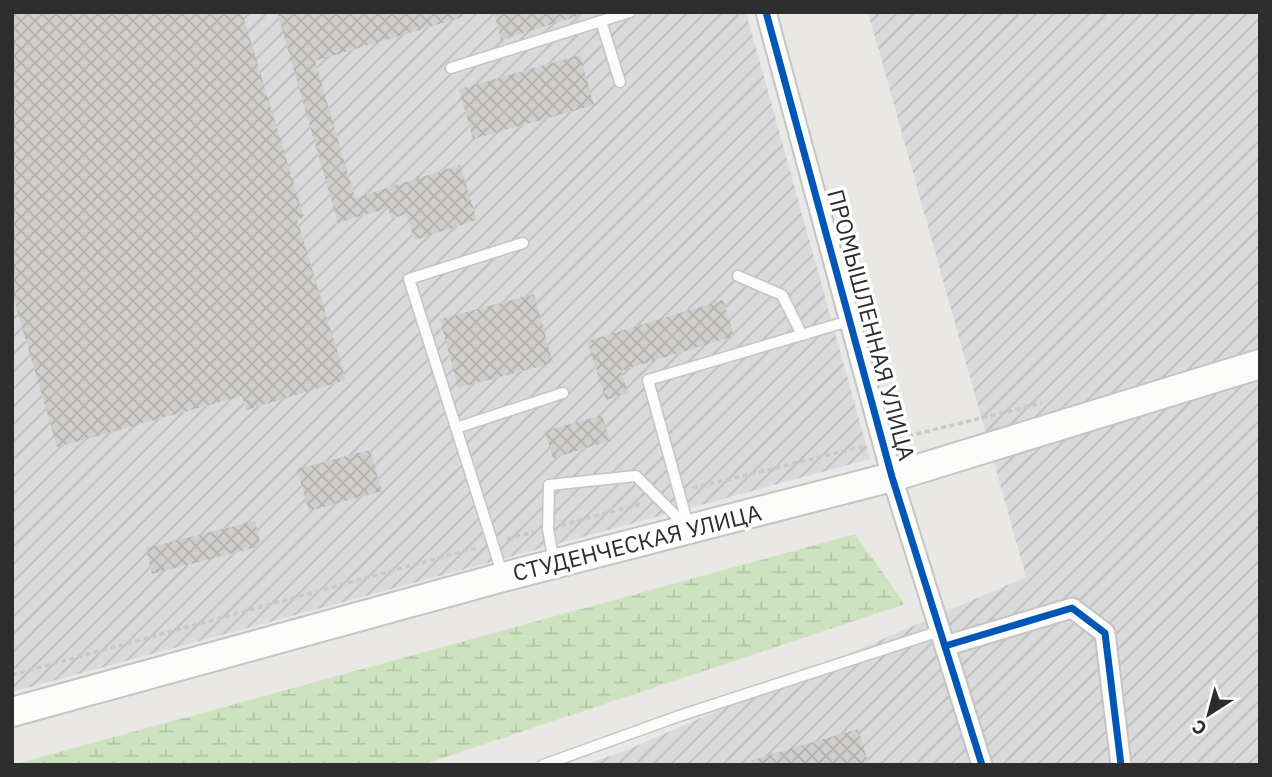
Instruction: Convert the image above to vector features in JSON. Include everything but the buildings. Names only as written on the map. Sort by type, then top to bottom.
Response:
[{"type":"main road","name":"СТУДЕНЧЕСКАЯ УЛИЦА","points":[[12,712],[503,577],[892,477],[1260,364]]},
{"type":"street","name":"ПРОМЫШЛЕННАЯ УЛИЦА","points":[[766,12],[892,477],[982,765]]},
{"type":"street","points":[[942,638],[1072,608],[1105,633],[1121,765]]},
{"type":"lane","points":[[451,68],[630,12]]},
{"type":"lane","points":[[601,21],[620,82]]},
{"type":"lane","points":[[503,577],[409,279],[523,243]]},
{"type":"lane","points":[[738,276],[782,295],[802,335]]},
{"type":"lane","points":[[689,529],[648,380],[849,321]]},
{"type":"lane","points":[[456,428],[564,393]]},
{"type":"lane","points":[[555,564],[548,529],[549,485],[636,476],[689,529]]},
{"type":"lane","points":[[543,765],[679,716],[942,638]]},
{"type":"path","points":[[679,492],[1052,401]]},
{"type":"path","points":[[12,675],[659,499]]},
{"type":"shaded area","points":[[12,12],[746,12],[870,459],[12,692]]},
{"type":"shaded area","points":[[868,12],[1260,12],[1260,765],[584,765],[627,750],[1026,577]]},
{"type":"green space","points":[[855,534],[905,604],[421,765],[12,765]]},
{"type":"cycle path","points":[[766,12],[892,477],[982,765]]},
{"type":"cycle path","points":[[945,646],[1072,608],[1105,633],[1121,765]]}]
